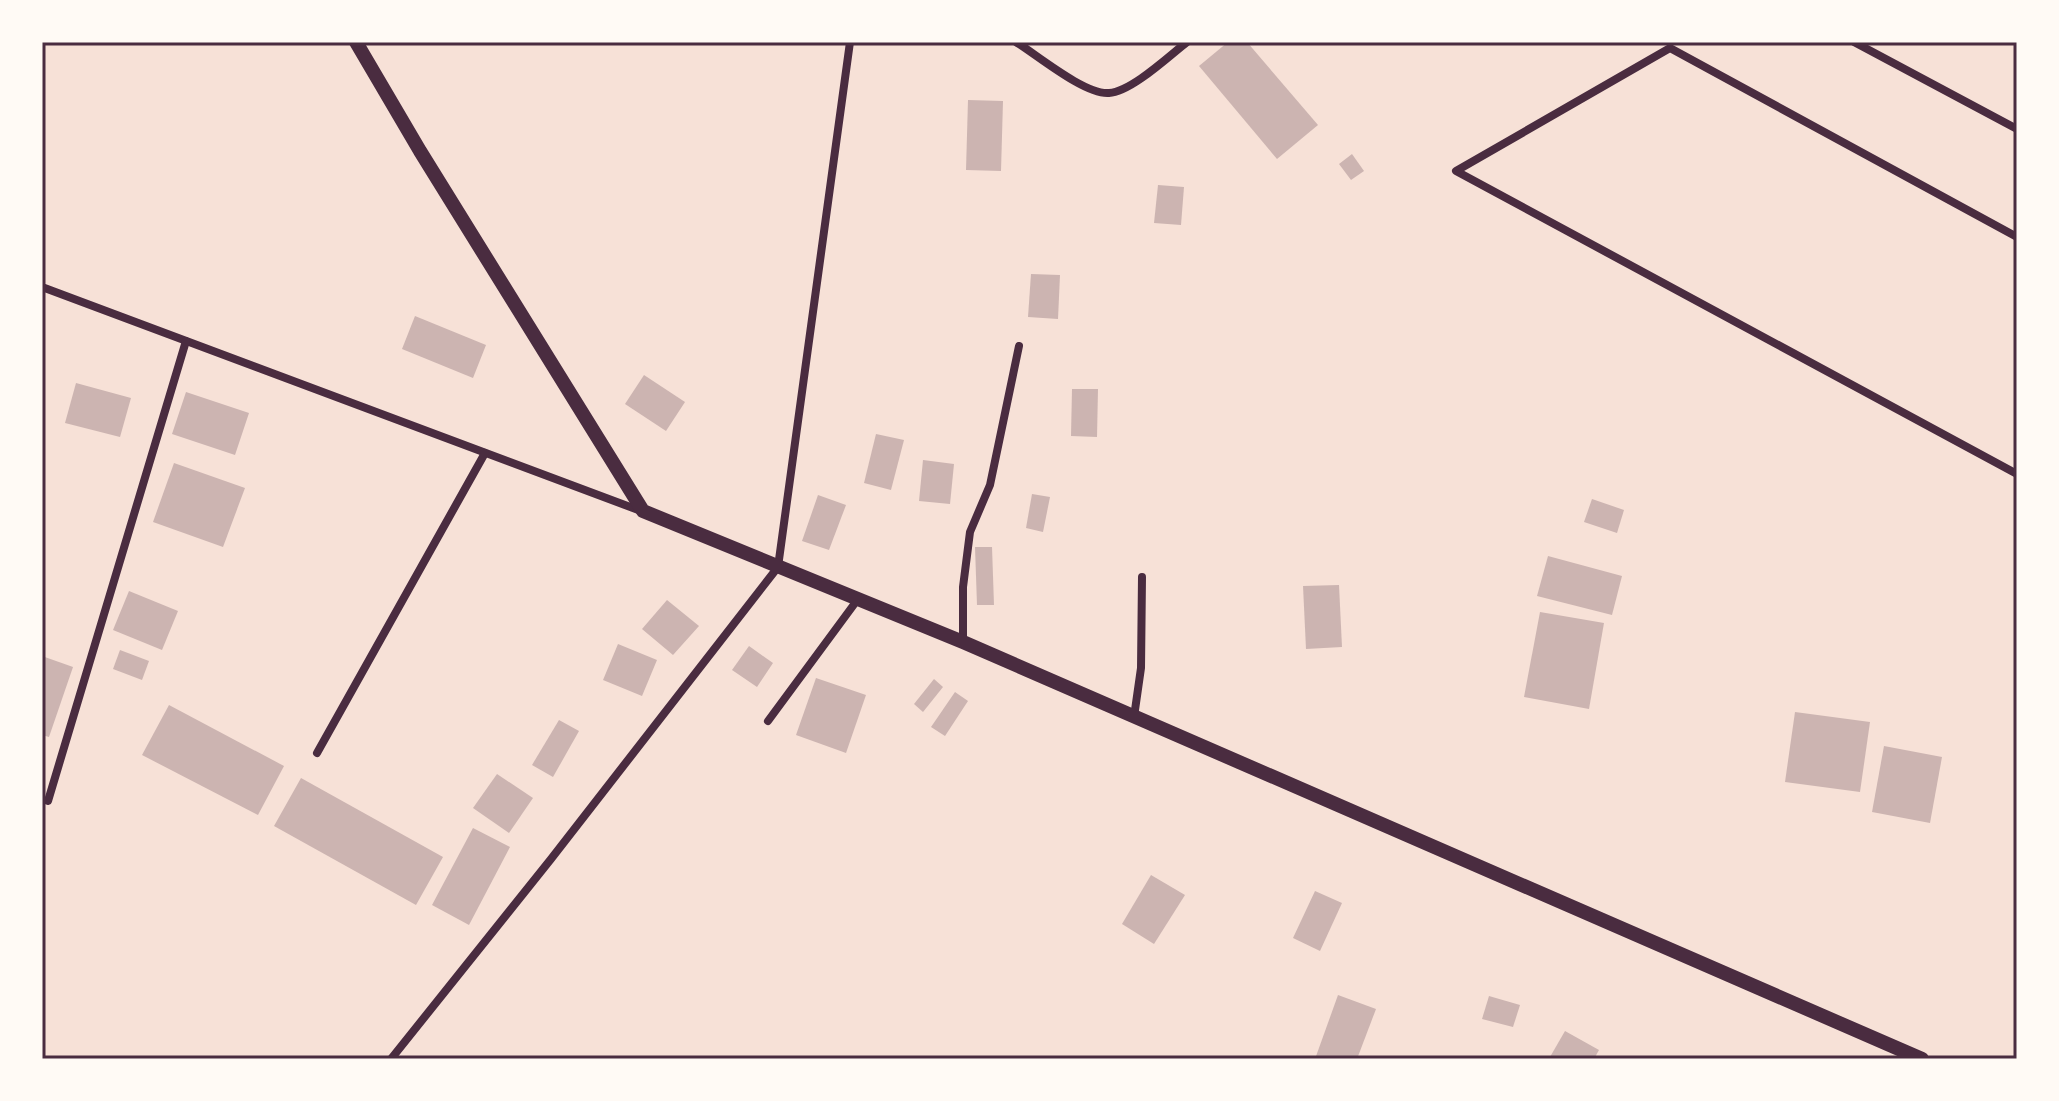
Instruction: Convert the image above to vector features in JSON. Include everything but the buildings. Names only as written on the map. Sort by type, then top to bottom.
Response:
[{"type":"street","points":[[356,42],[643,511]]},
{"type":"street","points":[[391,1059],[778,567],[850,42]]},
{"type":"street","points":[[1016,42],[1095,92],[1110,93],[1126,88],[1187,42]]},
{"type":"street","points":[[1854,42],[2017,129]]},
{"type":"street","points":[[2017,237],[1670,48],[1456,171],[2017,474]]},
{"type":"street","points":[[42,287],[643,511],[963,642],[1922,1059]]},
{"type":"street","points":[[48,801],[186,341]]},
{"type":"street","points":[[963,642],[963,587],[970,532],[990,485],[1019,346]]},
{"type":"street","points":[[317,753],[485,453]]},
{"type":"street","points":[[1134,717],[1141,668],[1142,577]]},
{"type":"street","points":[[768,721],[858,599]]}]
